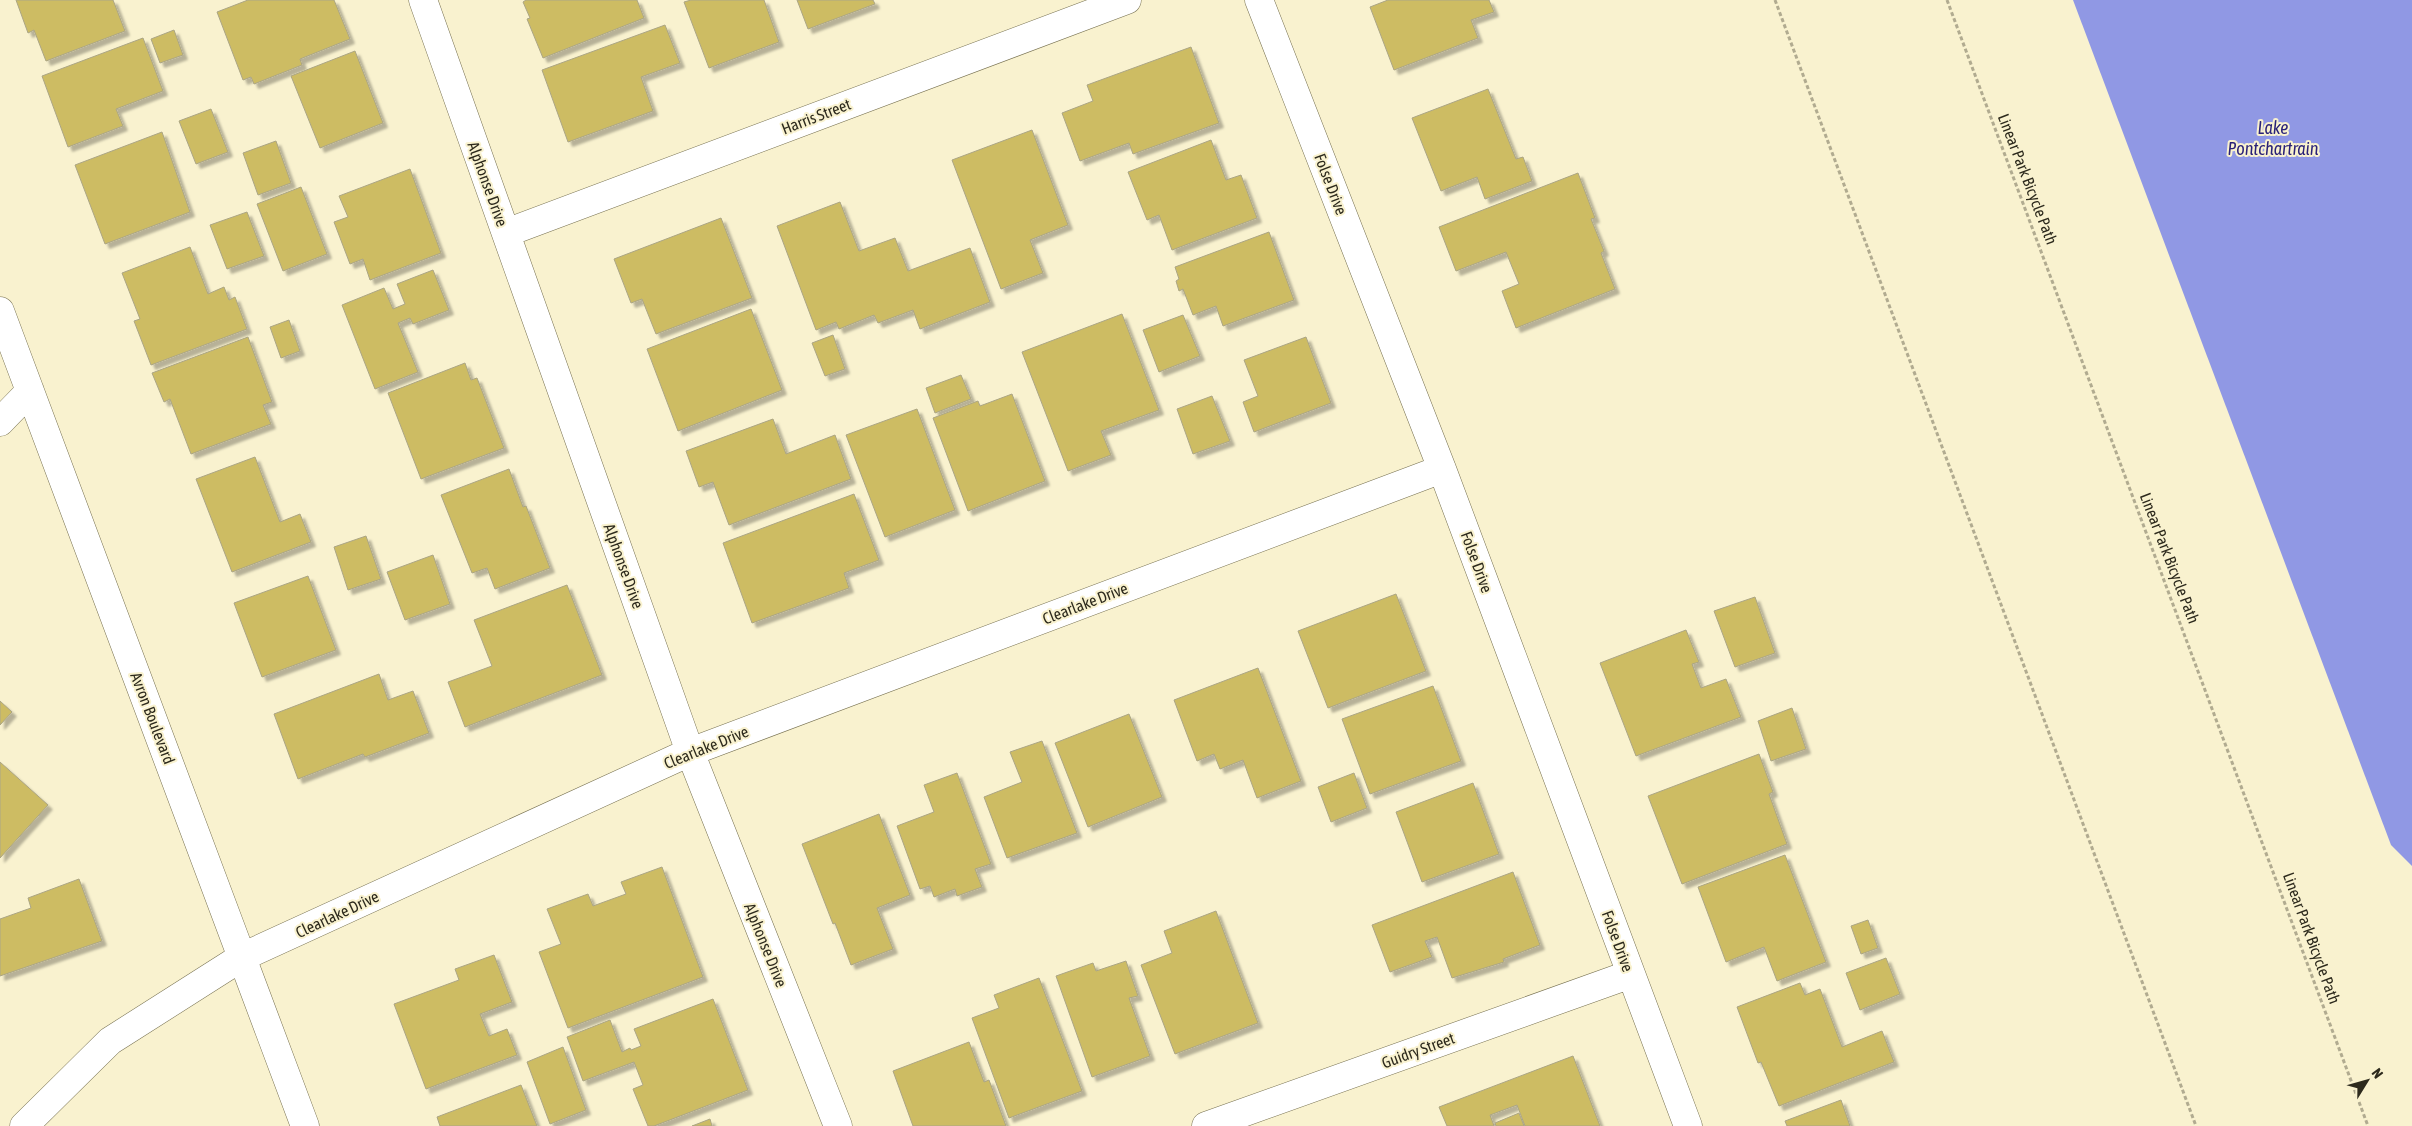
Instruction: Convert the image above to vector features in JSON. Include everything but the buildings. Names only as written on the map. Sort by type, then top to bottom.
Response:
[{"type":"street","name":"Alphonse Drive","points":[[423,0],[690,752],[838,1126]]},
{"type":"street","name":"Harris Street","points":[[506,233],[1127,0]]},
{"type":"street","name":"Folse Drive","points":[[1259,0],[1442,469],[1688,1126]]},
{"type":"street","name":"Avron Boulevard","points":[[0,311],[305,1126]]},
{"type":"street","points":[[0,422],[30,391]]},
{"type":"street","name":"Clearlake Drive","points":[[24,1126],[110,1041],[242,957],[690,752],[1442,469]]},
{"type":"street","name":"Guidry Street","points":[[1206,1126],[1630,974]]},
{"type":"path","points":[[1776,0],[2196,1126]]},
{"type":"path","name":"Linear Park Bicycle Path","points":[[1947,0],[2368,1126]]},
{"type":"water","name":"Lake Pontchartrain","points":[[2073,0],[2412,0],[2412,866],[2391,845]]}]
